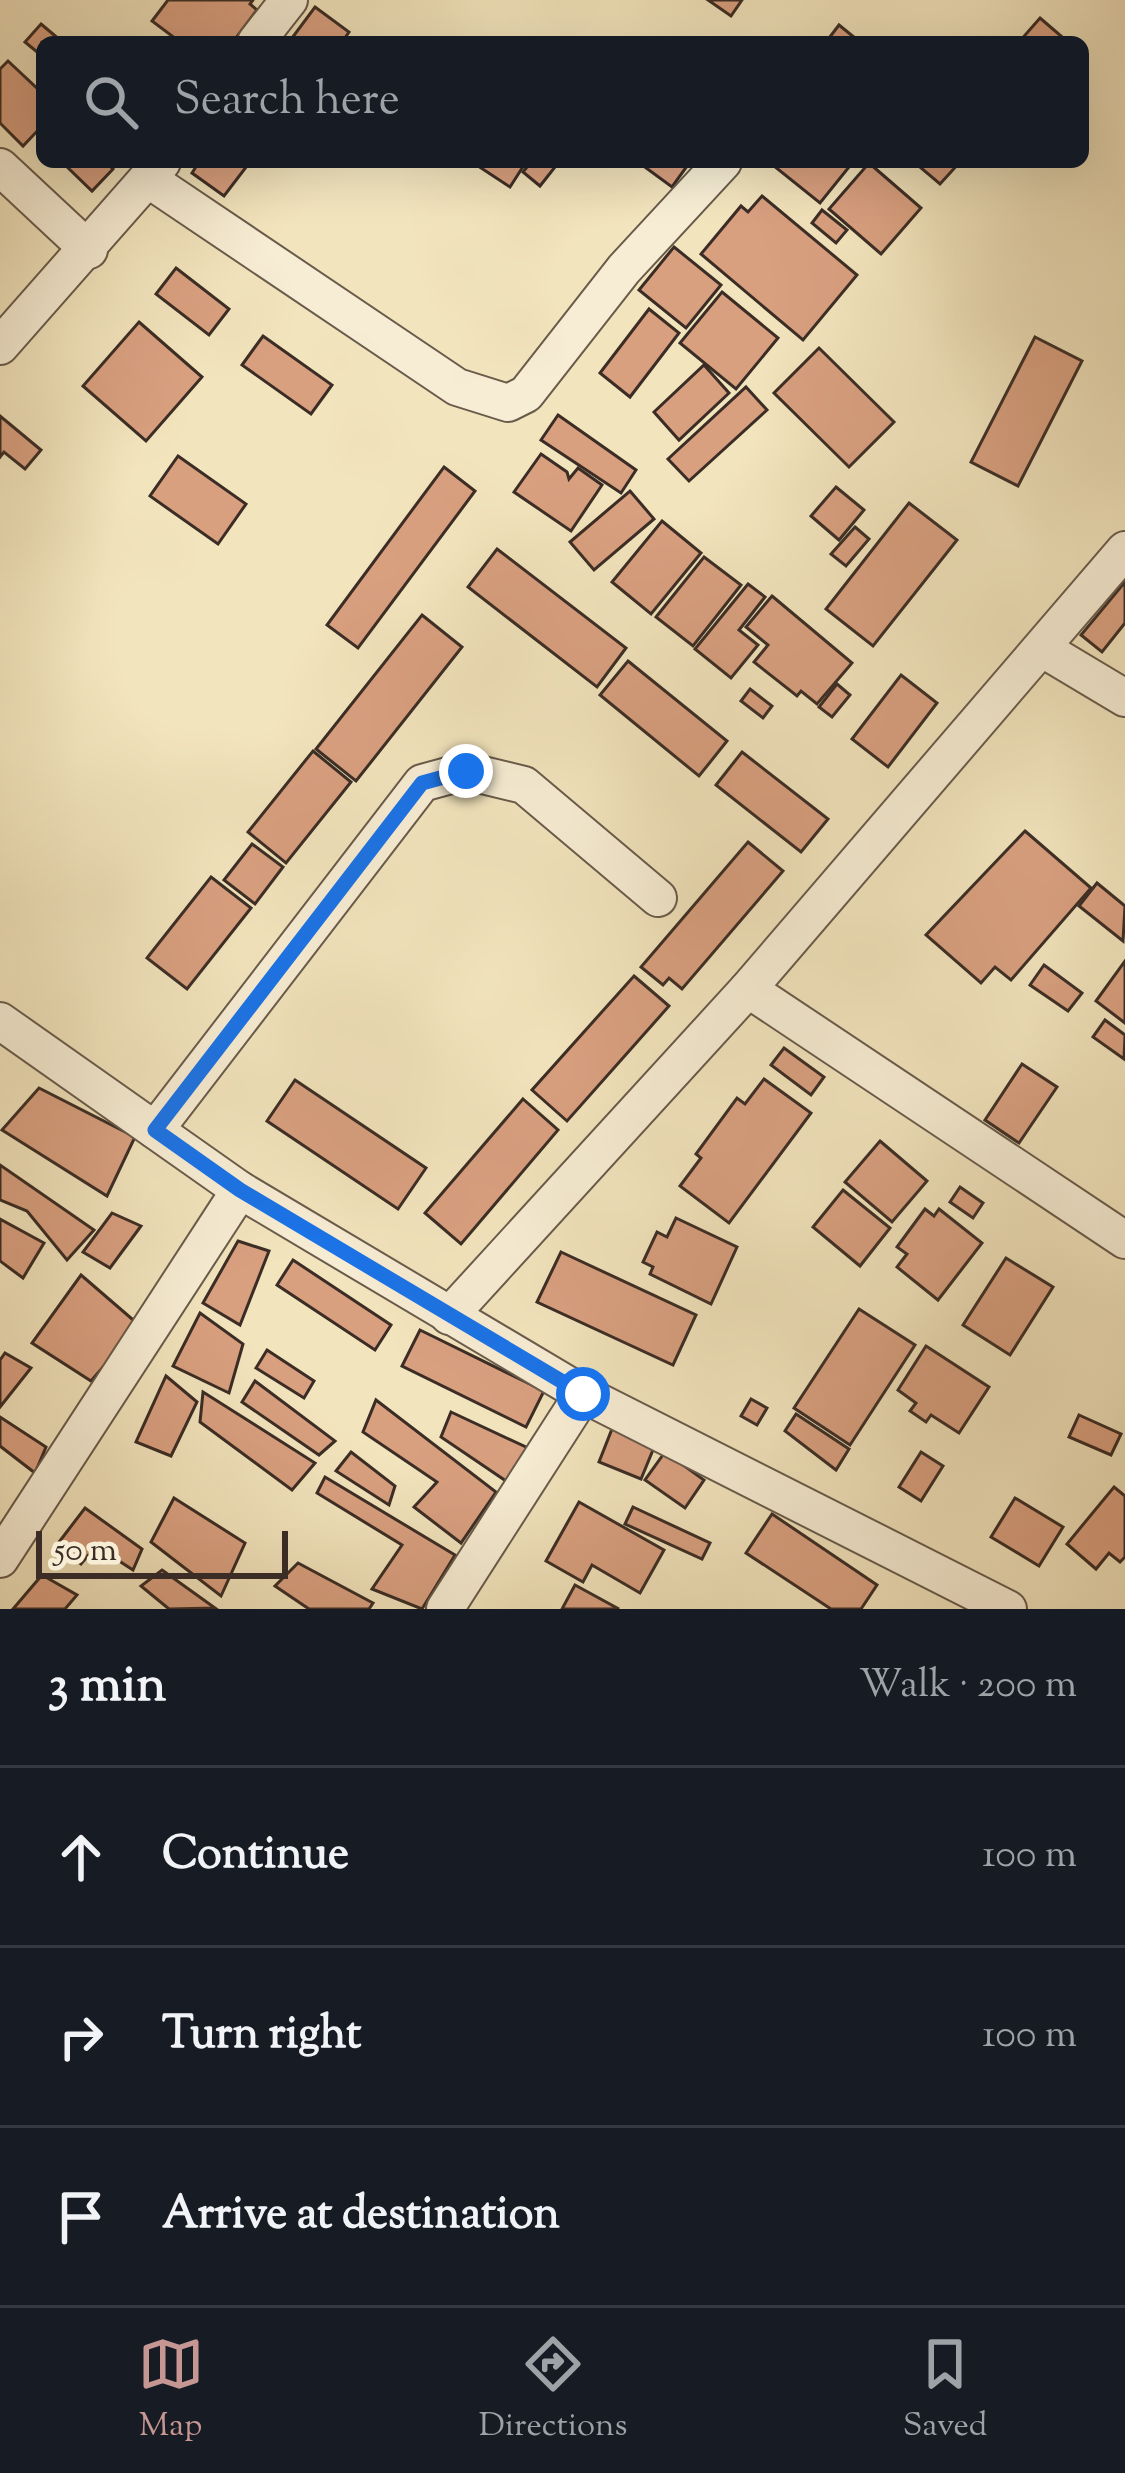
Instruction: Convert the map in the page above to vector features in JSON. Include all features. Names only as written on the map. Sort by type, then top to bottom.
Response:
[{"type":"street","points":[[261,36],[289,0]]},
{"type":"street","points":[[0,167],[89,250]]},
{"type":"street","points":[[0,346],[155,170],[457,387],[508,404],[526,394],[638,253],[717,168]]},
{"type":"street","points":[[449,1316],[748,989],[1125,550]]},
{"type":"street","points":[[1043,650],[1125,698]]},
{"type":"street","points":[[155,1130],[422,783],[466,771],[524,785],[658,898]]},
{"type":"street","points":[[748,989],[1125,1240]]},
{"type":"street","points":[[0,1021],[240,1190],[449,1316],[951,1596],[1008,1609]]},
{"type":"street","points":[[0,1559],[240,1190]]},
{"type":"street","points":[[445,1609],[583,1394]]},
{"type":"building","points":[[168,0],[253,0],[250,4],[257,10],[238,36],[172,36],[152,21]]},
{"type":"building","points":[[708,0],[742,0],[731,16]]},
{"type":"building","points":[[315,7],[349,32],[346,36],[293,36]]},
{"type":"building","points":[[1040,18],[1061,36],[1024,36]]},
{"type":"building","points":[[41,24],[55,36],[36,36],[36,51],[25,42]]},
{"type":"building","points":[[839,25],[853,36],[831,36]]},
{"type":"building","points":[[8,61],[36,87],[36,132],[23,146],[0,123],[0,69]]},
{"type":"building","points":[[68,168],[112,168],[92,191]]},
{"type":"building","points":[[195,168],[245,168],[224,196],[192,173]]},
{"type":"building","points":[[481,168],[522,168],[510,187]]},
{"type":"building","points":[[526,168],[554,168],[540,186],[523,172]]},
{"type":"building","points":[[646,168],[686,168],[672,187]]},
{"type":"building","points":[[776,168],[848,168],[820,203]]},
{"type":"building","points":[[865,168],[875,168],[921,208],[881,254],[829,209]]},
{"type":"building","points":[[921,168],[955,168],[940,184]]},
{"type":"building","points":[[762,196],[857,275],[803,340],[701,254],[741,206],[748,212]]},
{"type":"building","points":[[822,210],[847,230],[836,243],[812,223]]},
{"type":"building","points":[[674,247],[721,285],[686,328],[639,290]]},
{"type":"building","points":[[176,268],[229,309],[209,335],[156,294]]},
{"type":"building","points":[[722,292],[778,338],[736,389],[680,343]]},
{"type":"building","points":[[649,309],[679,333],[630,397],[600,373]]},
{"type":"building","points":[[139,322],[202,377],[146,441],[83,386]]},
{"type":"building","points":[[263,336],[332,385],[311,414],[242,365]]},
{"type":"building","points":[[1035,337],[1082,361],[1018,486],[971,462]]},
{"type":"building","points":[[819,348],[894,422],[849,467],[774,393]]},
{"type":"building","points":[[704,365],[729,393],[679,440],[654,412]]},
{"type":"building","points":[[746,387],[767,410],[689,481],[668,459]]},
{"type":"building","points":[[558,415],[636,470],[621,493],[541,440]]},
{"type":"building","points":[[0,416],[41,450],[25,469],[4,452],[0,457]]},
{"type":"building","points":[[541,454],[567,472],[569,479],[578,468],[602,485],[571,531],[514,492]]},
{"type":"building","points":[[178,456],[246,504],[218,544],[150,496]]},
{"type":"building","points":[[444,467],[475,491],[358,648],[327,625]]},
{"type":"building","points":[[836,487],[864,510],[839,540],[811,516]]},
{"type":"building","points":[[630,491],[654,519],[594,570],[570,542]]},
{"type":"building","points":[[909,503],[957,540],[873,646],[826,609]]},
{"type":"building","points":[[662,521],[701,553],[651,614],[612,582]]},
{"type":"building","points":[[855,527],[869,539],[846,566],[831,554]]},
{"type":"building","points":[[497,549],[626,648],[597,687],[468,587]]},
{"type":"building","points":[[704,557],[741,585],[693,646],[656,617]]},
{"type":"building","points":[[1125,582],[1125,623],[1102,652],[1081,635]]},
{"type":"building","points":[[748,584],[765,597],[739,630],[758,645],[731,678],[695,649]]},
{"type":"building","points":[[772,596],[852,663],[817,704],[801,691],[797,696],[754,662],[768,645],[746,627]]},
{"type":"building","points":[[422,615],[462,647],[356,781],[316,749]]},
{"type":"building","points":[[628,661],[727,741],[699,776],[600,695]]},
{"type":"building","points":[[901,675],[937,703],[888,767],[852,739]]},
{"type":"building","points":[[837,684],[850,695],[832,717],[819,707]]},
{"type":"building","points":[[750,689],[772,706],[763,718],[741,701]]},
{"type":"building","points":[[313,751],[351,782],[286,863],[248,832]]},
{"type":"building","points":[[742,752],[828,819],[801,852],[716,785]]},
{"type":"building","points":[[1025,831],[1091,888],[1011,980],[995,967],[981,983],[926,935]]},
{"type":"building","points":[[748,842],[783,871],[682,989],[669,978],[663,985],[641,967]]},
{"type":"building","points":[[252,844],[283,867],[255,904],[224,880]]},
{"type":"building","points":[[211,877],[251,908],[187,989],[147,958]]},
{"type":"building","points":[[1097,883],[1125,906],[1123,941],[1079,906]]},
{"type":"building","points":[[1125,961],[1125,1023],[1096,1001]]},
{"type":"building","points":[[1044,965],[1082,993],[1068,1011],[1030,985]]},
{"type":"building","points":[[634,976],[669,1006],[567,1121],[532,1090]]},
{"type":"building","points":[[1105,1020],[1125,1035],[1124,1059],[1093,1037]]},
{"type":"building","points":[[784,1048],[824,1077],[811,1095],[771,1065]]},
{"type":"building","points":[[1022,1064],[1057,1087],[1019,1143],[985,1120]]},
{"type":"building","points":[[764,1079],[811,1113],[729,1223],[680,1186],[701,1158],[696,1154],[737,1098],[745,1104]]},
{"type":"building","points":[[295,1080],[426,1168],[398,1209],[267,1121]]},
{"type":"building","points":[[39,1088],[135,1137],[107,1196],[2,1130]]},
{"type":"building","points":[[523,1099],[558,1130],[461,1244],[425,1213]]},
{"type":"building","points":[[880,1141],[927,1181],[892,1222],[845,1182]]},
{"type":"building","points":[[0,1165],[94,1230],[67,1260],[27,1211],[0,1200]]},
{"type":"building","points":[[960,1187],[983,1203],[973,1218],[950,1202]]},
{"type":"building","points":[[843,1190],[890,1228],[860,1266],[813,1227]]},
{"type":"building","points":[[925,1209],[934,1216],[939,1209],[982,1243],[938,1300],[897,1267],[907,1254],[897,1247]]},
{"type":"building","points":[[112,1213],[141,1226],[110,1268],[83,1252]]},
{"type":"building","points":[[676,1218],[737,1247],[711,1304],[650,1274],[653,1267],[643,1262],[657,1232],[667,1237]]},
{"type":"building","points":[[0,1219],[44,1243],[23,1278],[0,1261]]},
{"type":"building","points":[[238,1241],[269,1251],[240,1325],[203,1303]]},
{"type":"building","points":[[561,1252],[696,1315],[673,1365],[537,1302]]},
{"type":"building","points":[[1006,1258],[1053,1287],[1010,1355],[963,1325]]},
{"type":"building","points":[[293,1260],[391,1325],[375,1350],[277,1285]]},
{"type":"building","points":[[81,1275],[139,1325],[91,1381],[32,1343]]},
{"type":"building","points":[[859,1309],[915,1345],[850,1445],[794,1408]]},
{"type":"building","points":[[200,1313],[243,1344],[229,1393],[173,1366]]},
{"type":"building","points":[[420,1330],[544,1391],[526,1427],[402,1366]]},
{"type":"building","points":[[926,1346],[989,1387],[959,1433],[931,1415],[926,1422],[910,1411],[916,1403],[898,1390]]},
{"type":"building","points":[[267,1350],[314,1381],[304,1398],[256,1368]]},
{"type":"building","points":[[5,1353],[31,1368],[0,1407],[0,1360]]},
{"type":"building","points":[[166,1376],[197,1402],[171,1456],[136,1442]]},
{"type":"building","points":[[255,1381],[335,1441],[319,1455],[242,1402]]},
{"type":"building","points":[[203,1392],[315,1463],[292,1490],[200,1422]]},
{"type":"building","points":[[751,1399],[767,1408],[757,1425],[741,1416]]},
{"type":"building","points":[[376,1400],[496,1492],[461,1543],[414,1507],[437,1482],[363,1432]]},
{"type":"building","points":[[451,1412],[528,1448],[509,1483],[441,1437]]},
{"type":"building","points":[[796,1414],[849,1449],[836,1470],[785,1431]]},
{"type":"building","points":[[1079,1415],[1121,1434],[1111,1455],[1069,1437]]},
{"type":"building","points":[[0,1417],[46,1447],[35,1473],[0,1446]]},
{"type":"building","points":[[612,1429],[655,1445],[641,1479],[599,1462]]},
{"type":"building","points":[[351,1452],[395,1486],[389,1505],[336,1471]]},
{"type":"building","points":[[665,1452],[704,1480],[685,1508],[645,1480]]},
{"type":"building","points":[[921,1452],[943,1466],[921,1501],[899,1487]]},
{"type":"building","points":[[325,1477],[455,1555],[422,1609],[372,1589],[402,1545],[317,1493]]},
{"type":"building","points":[[1114,1487],[1125,1496],[1125,1557],[1120,1562],[1109,1553],[1096,1569],[1067,1544]]},
{"type":"building","points":[[174,1498],[245,1543],[221,1596],[151,1542]]},
{"type":"building","points":[[1015,1498],[1063,1527],[1039,1566],[991,1537]]},
{"type":"building","points":[[579,1502],[664,1550],[640,1593],[592,1565],[583,1582],[546,1561]]},
{"type":"building","points":[[633,1507],[710,1543],[702,1559],[625,1524]]},
{"type":"building","points":[[85,1508],[142,1549],[133,1570],[96,1546],[81,1564],[56,1546]]},
{"type":"building","points":[[772,1514],[877,1585],[861,1609],[831,1609],[746,1553]]},
{"type":"building","points":[[298,1563],[373,1603],[369,1609],[309,1609],[275,1586]]},
{"type":"building","points":[[162,1570],[215,1608],[169,1609],[141,1586]]},
{"type":"building","points":[[42,1575],[77,1595],[65,1609],[13,1609]]},
{"type":"building","points":[[575,1585],[619,1609],[562,1609]]},
{"type":"route","points":[[466,771],[422,783],[155,1130],[240,1190],[583,1394]]}]
